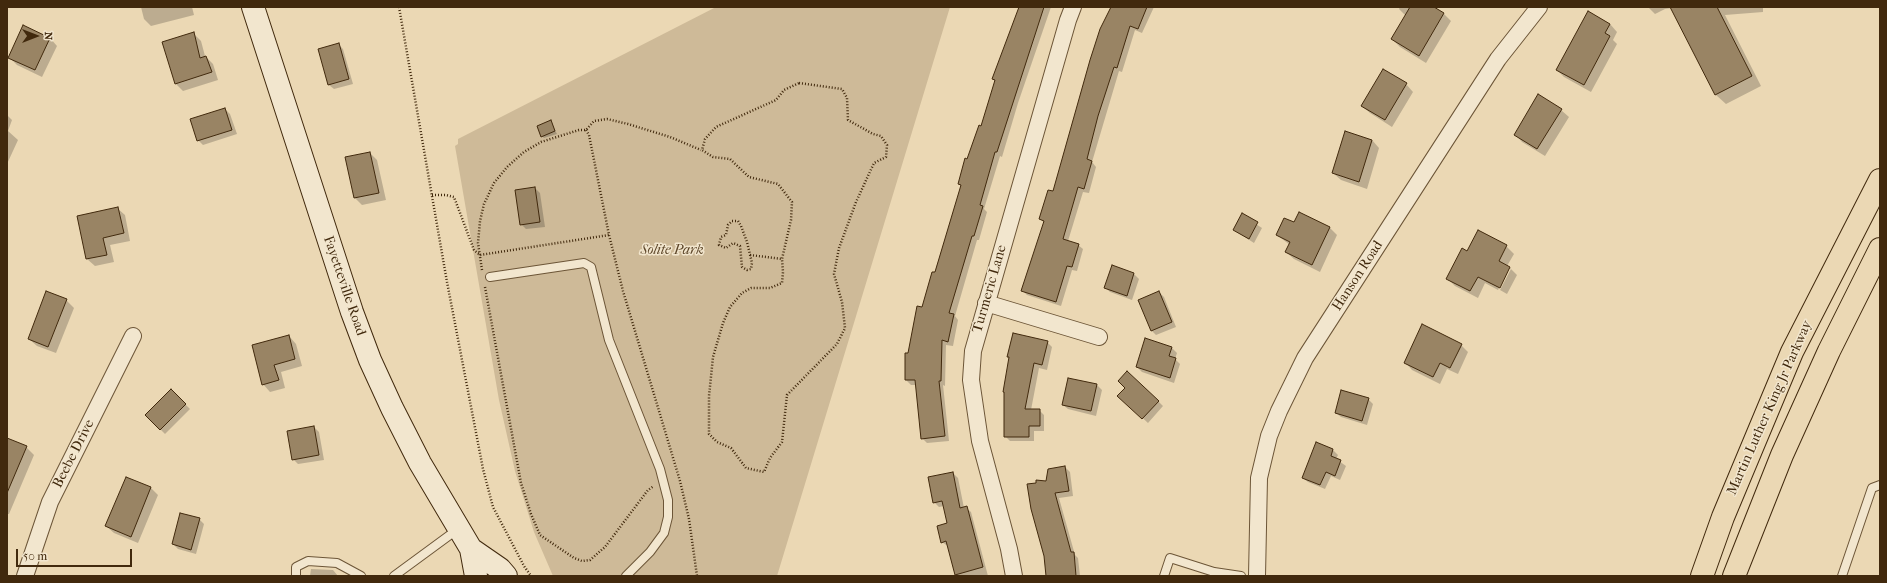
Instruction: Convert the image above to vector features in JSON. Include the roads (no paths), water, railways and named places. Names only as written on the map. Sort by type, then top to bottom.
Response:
[{"type":"main road","name":"Fayetteville Road","points":[[253,7],[349,304],[370,360],[420,463],[471,549],[476,576]]},
{"type":"main road","name":"Martin Luther King Jr Parkway","points":[[1702,576],[1723,517],[1792,352],[1880,180]]},
{"type":"main road","points":[[1734,576],[1782,455],[1829,350],[1880,249]]},
{"type":"main road","name":"Fayetteville Road","points":[[471,549],[500,568],[506,576]]},
{"type":"street","name":"Turmeric Lane","points":[[1014,576],[1009,550],[980,441],[971,380],[972,350],[1068,20],[1074,7]]},
{"type":"street","name":"Hanson Road","points":[[1257,576],[1259,478],[1269,436],[1282,404],[1305,358],[1489,72],[1539,7]]},
{"type":"street","points":[[986,303],[1099,337]]},
{"type":"street","name":"Beebe Drive","points":[[25,576],[50,502],[133,336]]},
{"type":"lane","points":[[487,277],[584,263],[591,267],[613,354],[659,464],[669,511],[664,533],[650,552],[626,576]]},
{"type":"lane","points":[[1842,576],[1872,488],[1880,485]]},
{"type":"lane","points":[[394,576],[459,529]]},
{"type":"lane","points":[[1164,576],[1170,558],[1224,575],[1241,576]]},
{"type":"lane","points":[[296,576],[296,568],[308,561],[337,563],[361,576]]},
{"type":"park label","name":"Solite Park","points":[[672,251]]}]
